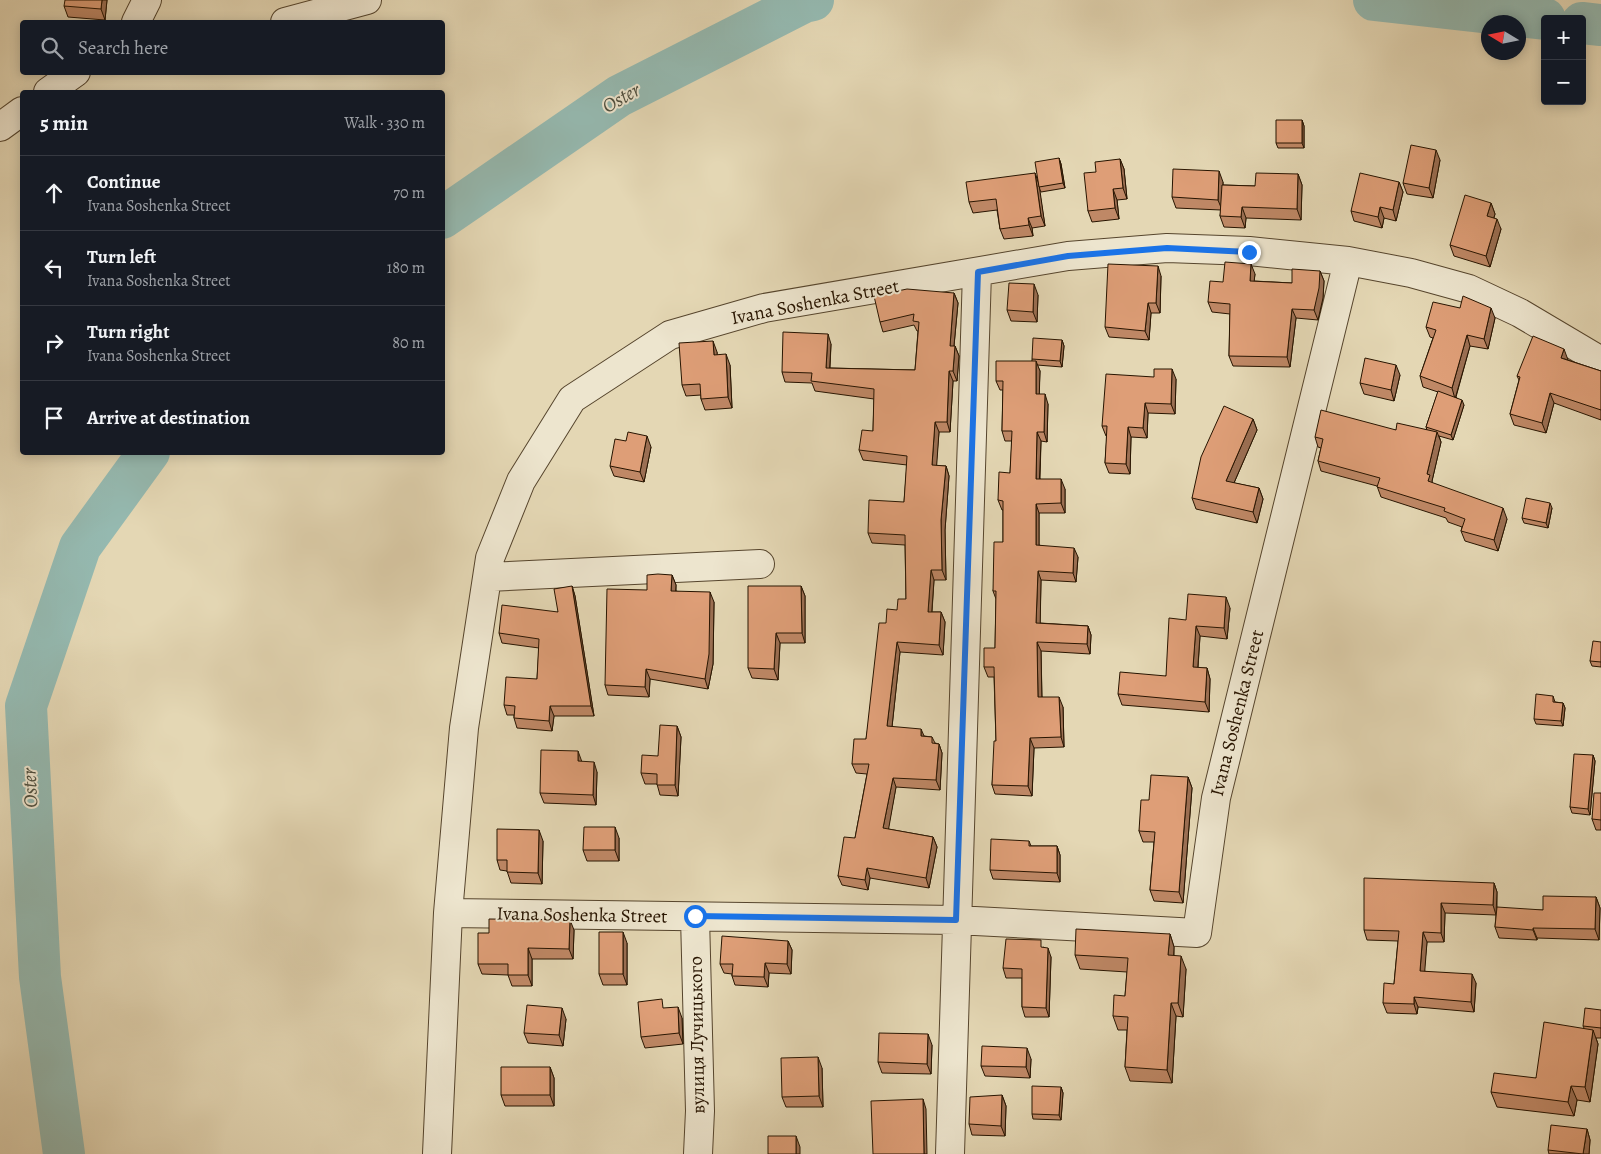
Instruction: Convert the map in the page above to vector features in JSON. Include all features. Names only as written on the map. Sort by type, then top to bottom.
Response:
[{"type":"street","points":[[137,20],[147,0]]},
{"type":"street","points":[[292,20],[367,0]]},
{"type":"street","points":[[51,90],[72,75]]},
{"type":"street","points":[[0,126],[20,112]]},
{"type":"street","name":"Ivana Soshenka Street","points":[[437,1154],[448,913],[464,728],[490,558],[521,481],[572,399],[670,335],[764,308],[1068,256],[1167,248],[1249,252],[1348,261],[1411,274],[1469,290],[1520,313],[1601,361]]},
{"type":"street","name":"Ivana Soshenka Street","points":[[448,913],[956,920],[1197,933],[1216,798],[1348,261]]},
{"type":"street","points":[[950,1154],[978,272]]},
{"type":"street","points":[[488,577],[760,564]]},
{"type":"street","name":"вулиця Лучицького","points":[[695,916],[700,1111],[698,1154]]},
{"type":"building","points":[[65,0],[102,0],[101,9],[64,6]]},
{"type":"building","points":[[1276,120],[1302,120],[1302,143],[1276,143]]},
{"type":"building","points":[[1411,145],[1436,150],[1429,188],[1403,183]]},
{"type":"building","points":[[1059,158],[1063,183],[1039,187],[1035,162]]},
{"type":"building","points":[[1120,159],[1123,188],[1113,189],[1115,208],[1088,211],[1084,173],[1096,172],[1095,162]]},
{"type":"building","points":[[1173,169],[1219,171],[1218,200],[1172,197]]},
{"type":"building","points":[[1035,173],[1041,216],[1028,218],[1029,225],[1000,229],[996,199],[969,202],[966,182]]},
{"type":"building","points":[[1256,173],[1298,174],[1297,209],[1242,207],[1241,217],[1220,216],[1222,185],[1255,186]]},
{"type":"building","points":[[1360,173],[1399,182],[1393,210],[1380,207],[1378,217],[1351,211]]},
{"type":"building","points":[[1465,195],[1491,203],[1487,216],[1497,219],[1486,256],[1450,245]]},
{"type":"building","points":[[1225,262],[1251,264],[1250,281],[1292,283],[1292,269],[1320,271],[1319,288],[1314,310],[1292,309],[1287,357],[1229,356],[1230,304],[1208,302],[1210,281],[1223,282]]},
{"type":"building","points":[[1108,264],[1158,266],[1156,303],[1148,303],[1145,331],[1105,327]]},
{"type":"building","points":[[1009,283],[1034,284],[1033,312],[1007,310]]},
{"type":"building","points":[[907,289],[954,293],[950,346],[955,346],[953,371],[949,371],[947,422],[935,422],[932,465],[946,466],[941,520],[942,570],[931,570],[928,612],[941,612],[939,645],[897,642],[887,726],[921,729],[921,736],[932,737],[932,743],[939,744],[936,780],[893,778],[883,828],[933,837],[926,878],[867,868],[865,880],[838,876],[844,837],[855,838],[869,764],[852,764],[854,739],[866,739],[879,623],[886,623],[887,609],[897,610],[898,599],[906,599],[905,535],[868,533],[869,500],[904,502],[907,456],[859,450],[862,430],[873,431],[874,389],[811,381],[812,373],[782,372],[783,332],[828,334],[826,368],[915,370],[919,322],[913,321],[914,314],[880,322],[874,296]]},
{"type":"building","points":[[1463,296],[1491,308],[1484,339],[1467,335],[1452,388],[1420,376],[1436,330],[1426,327],[1433,302],[1460,308]]},
{"type":"building","points":[[1533,336],[1564,349],[1561,358],[1601,371],[1601,410],[1550,393],[1542,423],[1510,414],[1520,377],[1517,376]]},
{"type":"building","points":[[1033,338],[1062,340],[1060,361],[1032,359]]},
{"type":"building","points":[[713,341],[714,355],[726,354],[728,397],[701,399],[700,384],[682,385],[679,343]]},
{"type":"building","points":[[1365,358],[1396,365],[1391,390],[1360,383]]},
{"type":"building","points":[[996,361],[1036,361],[1036,394],[1045,394],[1044,432],[1037,432],[1036,479],[1061,479],[1061,503],[1036,504],[1036,545],[1074,548],[1073,573],[1038,571],[1036,623],[1088,626],[1087,644],[1037,642],[1038,697],[1059,697],[1061,737],[1030,738],[1028,786],[992,785],[994,741],[996,741],[994,667],[984,667],[984,648],[995,648],[996,591],[993,591],[994,542],[1003,542],[1003,501],[998,500],[999,472],[1010,473],[1012,431],[1002,431],[1003,381],[996,381]]},
{"type":"building","points":[[1154,369],[1172,369],[1171,404],[1145,403],[1143,428],[1128,427],[1126,464],[1105,463],[1107,426],[1102,426],[1106,374],[1154,377]]},
{"type":"building","points":[[1438,391],[1462,400],[1451,435],[1426,427]]},
{"type":"building","points":[[1224,406],[1253,419],[1226,481],[1259,488],[1253,512],[1192,498],[1201,457]]},
{"type":"building","points":[[1321,410],[1396,430],[1397,423],[1437,432],[1427,474],[1430,475],[1428,481],[1503,508],[1494,540],[1461,531],[1465,519],[1444,511],[1445,508],[1377,487],[1380,478],[1318,461],[1323,439],[1315,437]]},
{"type":"building","points":[[628,432],[647,436],[640,472],[610,466],[615,439],[626,441]]},
{"type":"building","points":[[1526,498],[1550,503],[1546,523],[1522,518]]},
{"type":"building","points":[[647,575],[672,575],[671,591],[710,592],[709,654],[705,679],[646,669],[645,687],[605,685],[607,589],[647,590]]},
{"type":"building","points":[[572,586],[591,706],[550,706],[549,721],[514,718],[515,706],[504,705],[506,677],[537,679],[539,639],[499,633],[502,605],[558,612],[554,589]]},
{"type":"building","points":[[748,586],[801,586],[802,633],[776,633],[774,669],[748,668]]},
{"type":"building","points":[[1188,594],[1226,597],[1224,628],[1196,626],[1193,667],[1207,668],[1205,702],[1118,694],[1120,672],[1166,676],[1169,618],[1186,620]]},
{"type":"building","points":[[1593,641],[1601,642],[1601,662],[1590,661]]},
{"type":"building","points":[[1536,694],[1553,696],[1553,702],[1563,703],[1561,721],[1534,719]]},
{"type":"building","points":[[660,725],[677,726],[675,785],[657,785],[657,774],[641,773],[642,755],[658,756]]},
{"type":"building","points":[[541,750],[578,751],[578,761],[594,762],[593,795],[540,793]]},
{"type":"building","points":[[1574,754],[1593,755],[1588,809],[1570,807]]},
{"type":"building","points":[[1151,775],[1188,777],[1179,892],[1150,890],[1155,832],[1139,831],[1141,800],[1149,800]]},
{"type":"building","points":[[1594,793],[1601,793],[1601,820],[1592,819]]},
{"type":"building","points":[[584,827],[615,827],[615,850],[583,850]]},
{"type":"building","points":[[497,829],[539,830],[538,873],[507,872],[507,860],[497,860]]},
{"type":"building","points":[[991,839],[1029,841],[1029,846],[1057,846],[1057,873],[990,870]]},
{"type":"building","points":[[1364,878],[1494,883],[1493,905],[1441,903],[1441,933],[1423,932],[1420,971],[1472,974],[1471,1002],[1414,997],[1414,1004],[1383,1003],[1384,983],[1394,984],[1399,931],[1364,930]]},
{"type":"building","points":[[1543,896],[1596,897],[1595,929],[1533,928],[1533,930],[1495,927],[1497,907],[1543,910]]},
{"type":"building","points":[[489,919],[570,920],[569,949],[528,948],[528,975],[508,975],[508,964],[478,964],[478,933],[489,933]]},
{"type":"building","points":[[1076,929],[1170,934],[1168,955],[1181,956],[1178,1003],[1171,1003],[1167,1070],[1125,1067],[1128,1017],[1113,1016],[1114,995],[1125,996],[1128,958],[1075,955]]},
{"type":"building","points":[[599,932],[623,932],[623,974],[599,974]]},
{"type":"building","points":[[722,936],[788,941],[787,964],[765,963],[764,977],[732,976],[733,964],[720,964]]},
{"type":"building","points":[[1006,939],[1041,940],[1041,947],[1048,948],[1046,1008],[1022,1007],[1022,969],[1003,968]]},
{"type":"building","points":[[662,999],[663,1008],[678,1007],[679,1033],[641,1037],[638,1002]]},
{"type":"building","points":[[527,1005],[562,1008],[559,1035],[524,1033]]},
{"type":"building","points":[[1585,1008],[1601,1010],[1601,1028],[1583,1026]]},
{"type":"building","points":[[1544,1022],[1593,1030],[1585,1087],[1571,1086],[1568,1102],[1491,1092],[1494,1073],[1536,1078]]},
{"type":"building","points":[[879,1033],[928,1034],[927,1064],[878,1062]]},
{"type":"building","points":[[982,1046],[1027,1048],[1026,1067],[981,1066]]},
{"type":"building","points":[[818,1057],[819,1096],[782,1097],[781,1058]]},
{"type":"building","points":[[501,1067],[550,1067],[550,1095],[501,1095]]},
{"type":"building","points":[[1032,1086],[1061,1087],[1059,1115],[1032,1114]]},
{"type":"building","points":[[1002,1095],[1001,1126],[969,1124],[970,1097]]},
{"type":"building","points":[[923,1099],[924,1154],[873,1154],[871,1101]]},
{"type":"building","points":[[1551,1125],[1587,1129],[1583,1154],[1548,1150]]},
{"type":"building","points":[[768,1136],[796,1136],[796,1154],[768,1154]]},
{"type":"waterway","name":"Oster","points":[[445,216],[619,96],[804,2],[813,0]]},
{"type":"waterway","name":"Oster","points":[[1374,0],[1541,19]]},
{"type":"waterway","name":"Oster","points":[[1586,23],[1601,25]]},
{"type":"waterway","name":"Oster","points":[[64,1154],[40,977],[26,706],[80,547],[147,455]]},
{"type":"route","points":[[695,916],[956,920],[978,272],[1068,256],[1167,248],[1249,252]]}]
